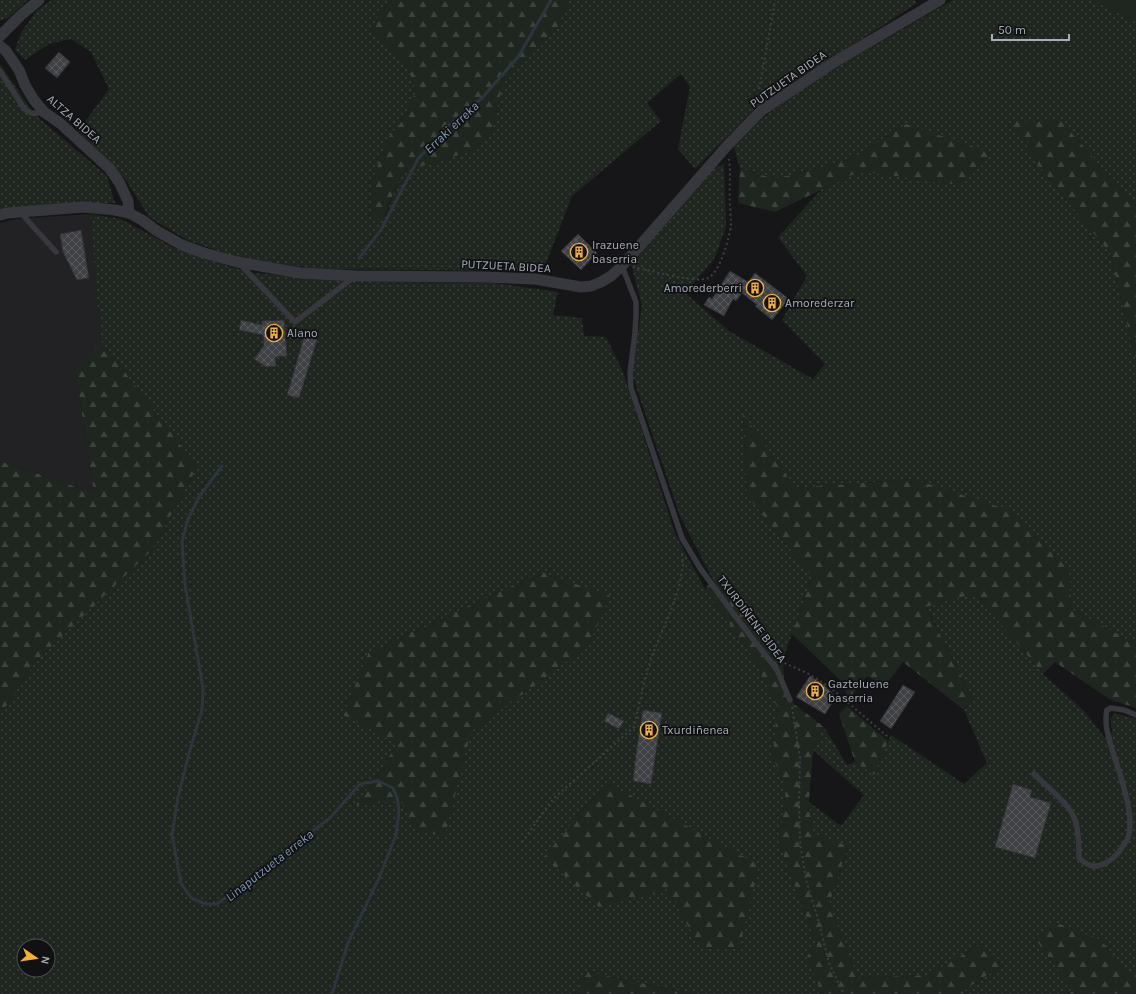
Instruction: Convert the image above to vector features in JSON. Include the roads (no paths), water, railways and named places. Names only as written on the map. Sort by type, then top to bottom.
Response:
[{"type":"street","points":[[0,36],[39,0]]},
{"type":"street","name":"PUTZUETA BIDEA","points":[[0,215],[7,213],[84,207],[115,210],[129,213],[157,231],[182,244],[204,252],[237,262],[301,273],[356,276],[534,279],[581,287],[590,286],[611,276],[622,266],[726,147],[761,112],[833,63],[940,0]]},
{"type":"street","name":"ALTZA BIDEA","points":[[0,46],[6,51],[19,70],[25,85],[34,100],[44,112],[61,124],[110,169],[119,182],[128,201],[129,213]]},
{"type":"lane","points":[[0,71],[27,112],[36,114],[44,112]]},
{"type":"lane","points":[[20,212],[56,252]]},
{"type":"lane","points":[[237,262],[295,322],[356,276]]},
{"type":"lane","name":"TXURDIÑENE BIDEA","points":[[622,266],[636,302],[635,333],[630,372],[631,388],[682,538],[700,568],[777,670],[790,700]]},
{"type":"lane","points":[[1034,774],[1068,806],[1076,823],[1079,843],[1079,858],[1086,865],[1099,866],[1113,859],[1128,838],[1130,822],[1129,808],[1107,732],[1105,718],[1107,710],[1111,708],[1136,714]]},
{"type":"waterway","name":"Erraki erreka","points":[[359,258],[381,230],[418,159],[448,126],[482,98],[518,57],[551,0]]},
{"type":"waterway","name":"Linaputzueta erreka","points":[[222,466],[199,497],[188,519],[182,541],[185,585],[203,688],[202,710],[178,797],[172,835],[181,883],[191,898],[205,904],[217,904],[330,818],[360,784],[378,781],[393,788],[397,797],[399,811],[396,835],[379,878],[348,943],[332,994]]},
{"type":"place","name":"Irazuene baserria","points":[[579,252]]},
{"type":"place","name":"Amorederberri","points":[[755,288]]},
{"type":"place","name":"Amorederzar","points":[[772,303]]},
{"type":"place","name":"Alano","points":[[274,333]]},
{"type":"place","name":"Gazteluene baserria","points":[[815,691]]},
{"type":"place","name":"Txurdiñenea","points":[[649,730]]}]
